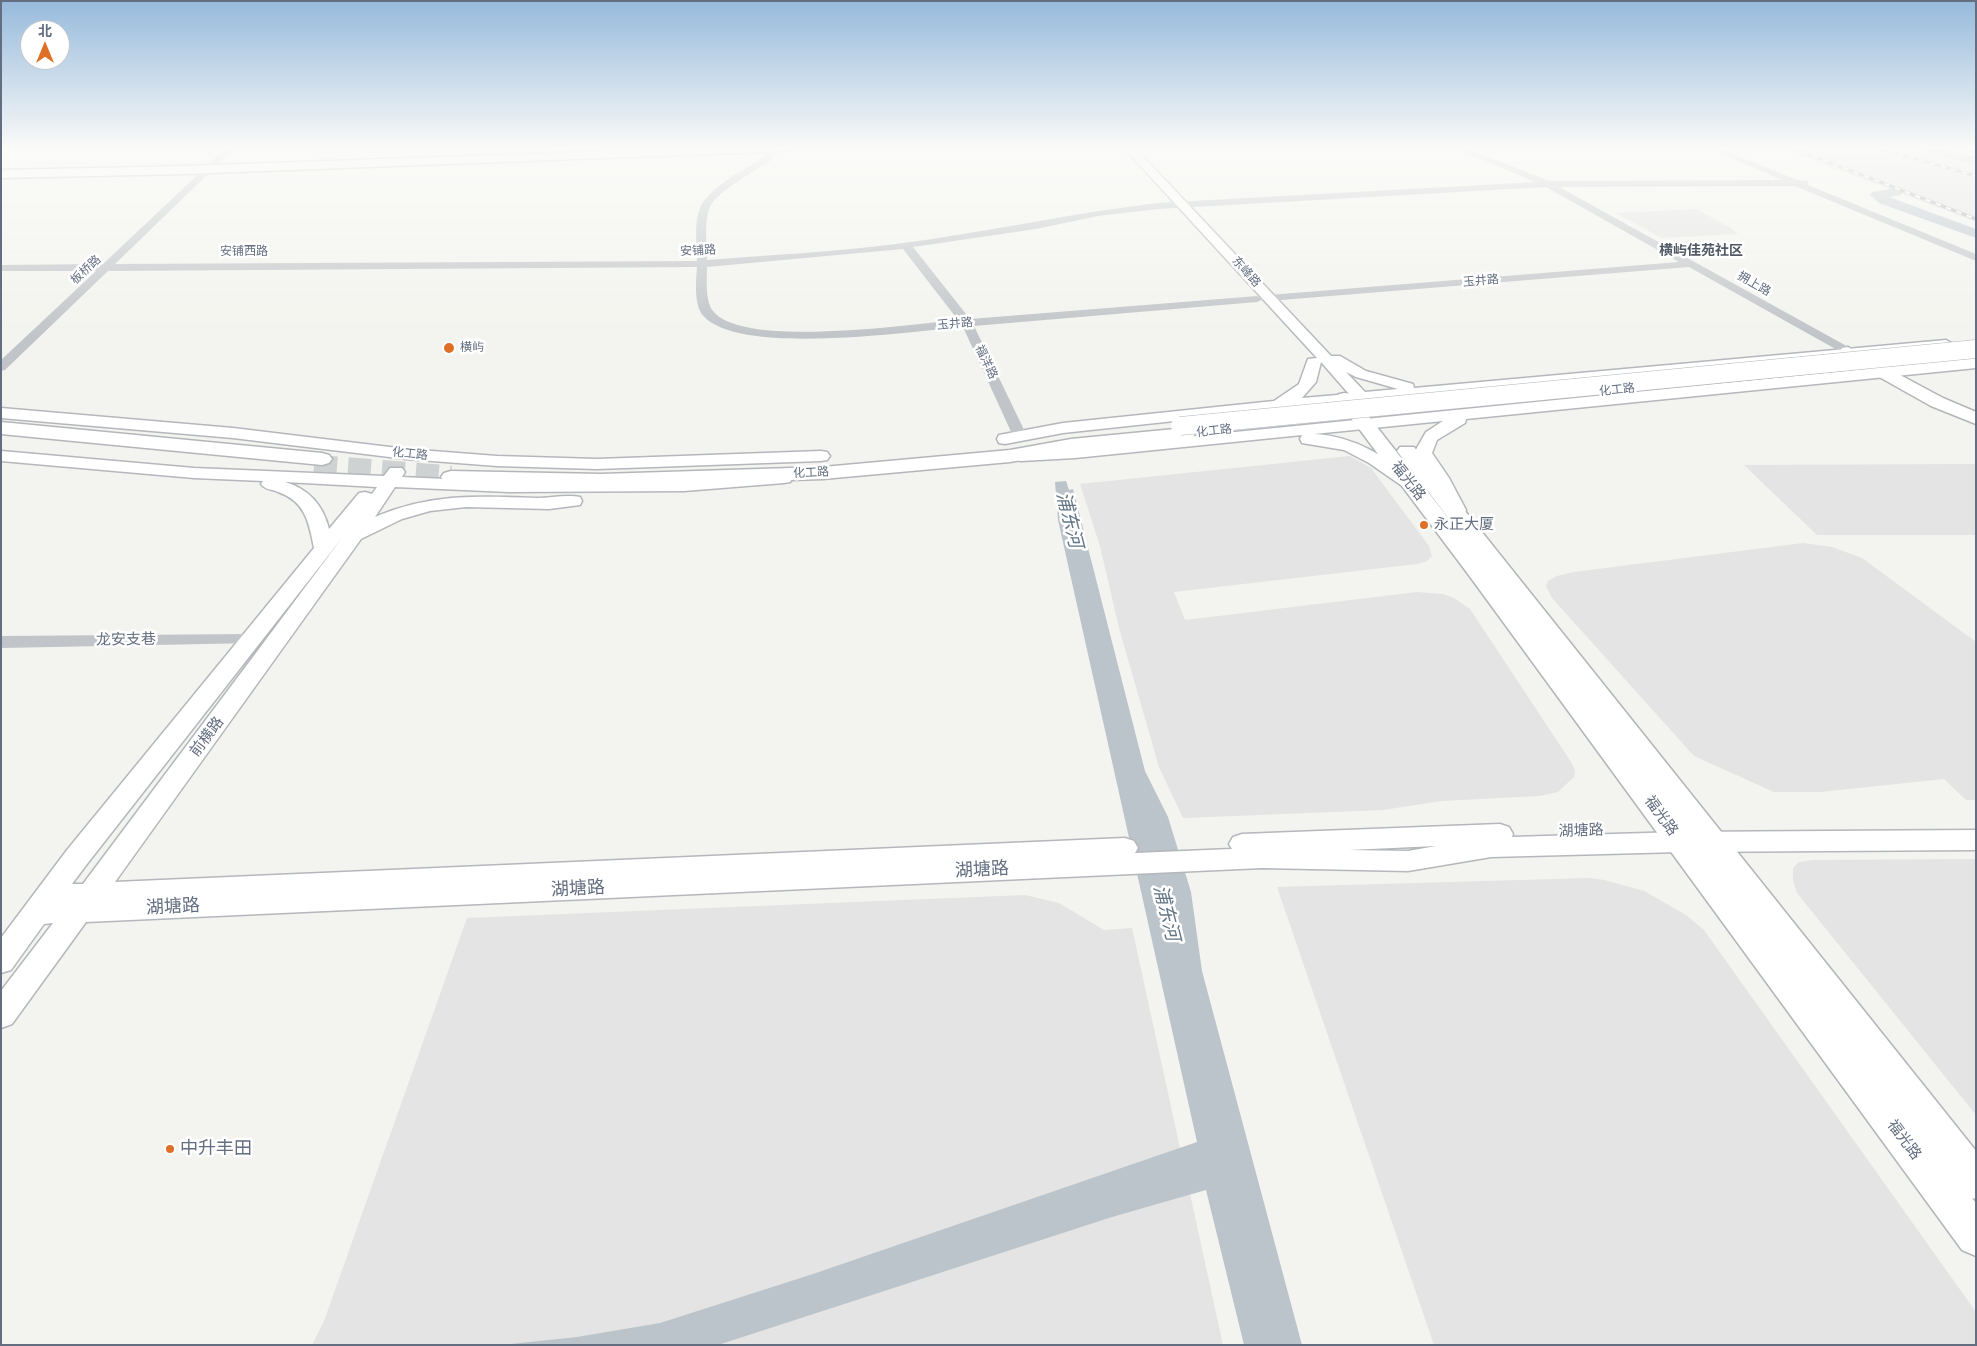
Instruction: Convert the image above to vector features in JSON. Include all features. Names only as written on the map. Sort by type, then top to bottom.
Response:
[{"type":"highway","name":"化工路","points":[[1187,434],[1907,354],[1970,345]]},
{"type":"highway","name":"化工路","points":[[447,477],[592,480],[822,465],[1012,444],[1071,445],[1976,356]]},
{"type":"highway","points":[[1,428],[318,463]]},
{"type":"highway","points":[[1,439],[318,463]]},
{"type":"main road","name":"东峰路","points":[[1183,211],[1263,298],[1313,362],[1353,398]]},
{"type":"main road","name":"东峰路","points":[[1263,298],[1311,342],[1353,398]]},
{"type":"main road","points":[[1311,342],[1342,364],[1380,381],[1417,388],[1473,387]]},
{"type":"main road","points":[[1012,444],[1064,428],[1267,406],[1848,352],[1970,345]]},
{"type":"main road","points":[[1848,352],[1938,402],[1976,420]]},
{"type":"main road","points":[[1267,406],[1286,400],[1305,389],[1312,375],[1313,362]]},
{"type":"main road","points":[[1187,434],[1375,424],[1976,363]]},
{"type":"main road","name":"福光路","points":[[1353,398],[1466,526],[1691,835],[1976,1236]]},
{"type":"main road","points":[[1938,402],[1976,429]]},
{"type":"main road","name":"化工路","points":[[1,413],[233,433],[401,453],[497,462],[822,465]]},
{"type":"main road","points":[[1466,526],[1440,478],[1423,453],[1428,440],[1437,431],[1474,414]]},
{"type":"main road","name":"福光路","points":[[1375,424],[1411,484],[1691,835],[1976,1181]]},
{"type":"main road","points":[[1187,434],[1327,440],[1371,455],[1411,484]]},
{"type":"main road","name":"前横路","points":[[1,1015],[354,536],[401,453]]},
{"type":"main road","points":[[1,456],[227,475],[384,481],[447,477],[548,488],[726,484],[822,465]]},
{"type":"main road","points":[[227,475],[274,485],[304,497],[318,517],[324,548]]},
{"type":"main road","points":[[447,477],[509,502]]},
{"type":"main road","name":"前横路","points":[[1,961],[42,904],[251,639],[324,548],[384,481]]},
{"type":"main road","points":[[354,536],[383,520],[430,504],[455,501],[509,502],[537,505],[684,486]]},
{"type":"main road","name":"湖塘路","points":[[42,904],[1119,856],[1189,854],[1262,858],[1408,861],[1491,847],[1691,835],[1976,826]]},
{"type":"main road","name":"湖塘路","points":[[1691,835],[1976,840]]},
{"type":"street","name":"板桥路","points":[[1,366],[165,211]]},
{"type":"street","name":"玉井路","points":[[705,211],[702,264],[704,306],[707,312],[721,323],[773,335],[806,336],[1692,264]]},
{"type":"street","name":"安铺路","points":[[488,264],[702,264],[906,246],[1118,211]]},
{"type":"street","name":"拥上路","points":[[1596,211],[1848,352]]},
{"type":"street","points":[[1865,211],[1976,258]]},
{"type":"street","points":[[1869,211],[1976,254]]},
{"type":"street","name":"福洋路","points":[[906,246],[967,323],[1012,444]]},
{"type":"street","name":"安铺西路","points":[[1,268],[488,264]]},
{"type":"street","name":"龙安支巷","points":[[1,642],[251,639]]},
{"type":"shaded area","points":[[1699,211],[1731,228],[1738,234],[1662,238],[1615,213]]},
{"type":"shaded area","points":[[1946,211],[1976,211],[1976,222]]},
{"type":"shaded area","points":[[1350,456],[1371,468],[1429,546],[1432,556],[1427,561],[1417,564],[1174,592],[1185,620],[1417,592],[1443,594],[1454,598],[1470,609],[1571,762],[1575,770],[1574,777],[1558,792],[1539,796],[1441,801],[1383,810],[1183,818],[1159,767],[1119,628],[1100,546],[1080,484]]},
{"type":"shaded area","points":[[1976,464],[1976,535],[1817,535],[1744,465]]},
{"type":"shaded area","points":[[1803,543],[1832,547],[1862,558],[1976,642],[1976,800],[1966,800],[1944,779],[1820,792],[1774,792],[1694,756],[1552,598],[1546,586],[1548,581],[1557,576],[1574,572]]},
{"type":"shaded area","points":[[1976,859],[1976,1115],[1797,893],[1793,880],[1793,868],[1799,862],[1813,860]]},
{"type":"shaded area","points":[[1590,878],[1644,891],[1686,915],[1704,930],[1976,1312],[1976,1345],[1434,1345],[1277,887]]},
{"type":"shaded area","points":[[1025,895],[1059,903],[1104,930],[1132,928],[1223,1345],[312,1345],[324,1321],[467,918]]},
{"type":"water","name":"浦东河","points":[[1066,481],[1069,490],[1073,489],[1145,771],[1168,817],[1191,892],[1202,971],[1302,1345],[1244,1345],[1206,1190],[1112,1217],[718,1345],[501,1345],[577,1337],[660,1323],[813,1274],[1197,1142],[1058,520],[1055,482]]},
{"type":"waterway","points":[[1913,211],[1976,234]]},
{"type":"tunnel","points":[[314,466],[451,477]]},
{"type":"railway","points":[[1955,211],[1976,219]]},
{"type":"place","name":"横屿","points":[[449,348]]},
{"type":"place","name":"永正大厦","points":[[1424,525]]},
{"type":"place","name":"中升丰田","points":[[170,1149]]},
{"type":"district","name":"横屿佳苑社区","points":[[1701,251]]}]
